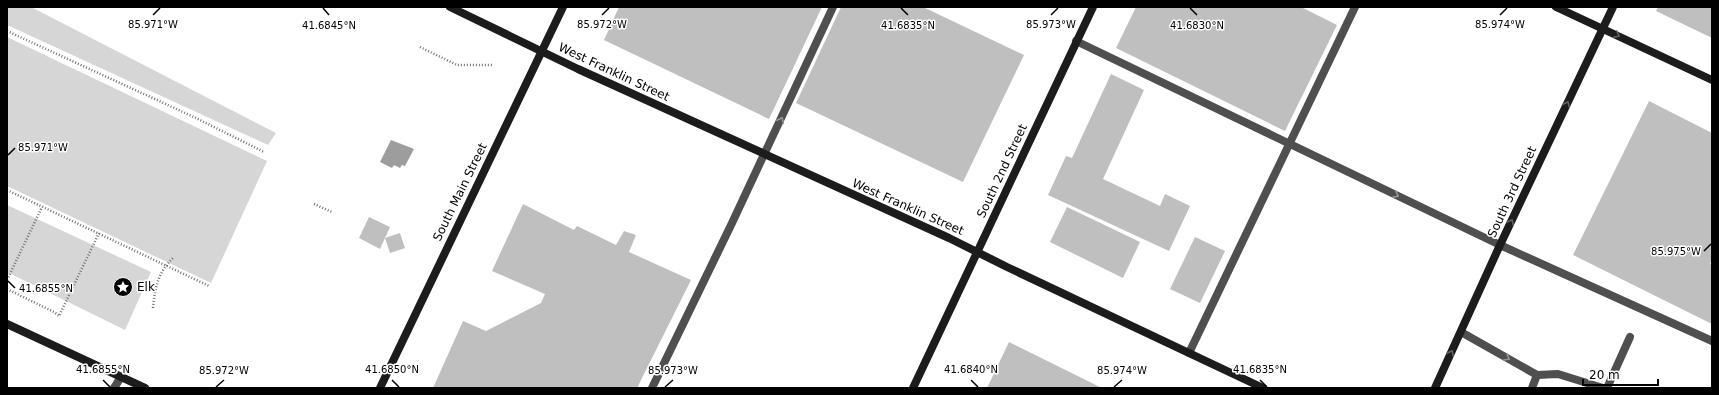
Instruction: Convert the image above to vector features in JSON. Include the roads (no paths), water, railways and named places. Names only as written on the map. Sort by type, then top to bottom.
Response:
[{"type":"main road","name":"West Franklin Street","points":[[450,7],[542,52],[978,252],[1007,268],[1263,388]]},
{"type":"main road","name":"South Main Street","points":[[380,388],[563,7]]},
{"type":"main road","name":"South 2nd Street","points":[[913,388],[1093,7]]},
{"type":"main road","points":[[1556,7],[1712,80]]},
{"type":"main road","name":"South 3rd Street","points":[[1435,388],[1500,245],[1613,7]]},
{"type":"main road","points":[[7,324],[145,388]]},
{"type":"lane","points":[[652,388],[833,7]]},
{"type":"lane","points":[[1189,353],[1355,7]]},
{"type":"lane","points":[[1076,42],[1500,245],[1712,341]]},
{"type":"lane","points":[[1461,332],[1537,375],[1558,374],[1603,388]]},
{"type":"lane","points":[[1607,388],[1630,336]]},
{"type":"lane","points":[[1532,388],[1537,375]]},
{"type":"lane","points":[[114,388],[120,377]]},
{"type":"place","name":"Elk","points":[[123,287]]}]
